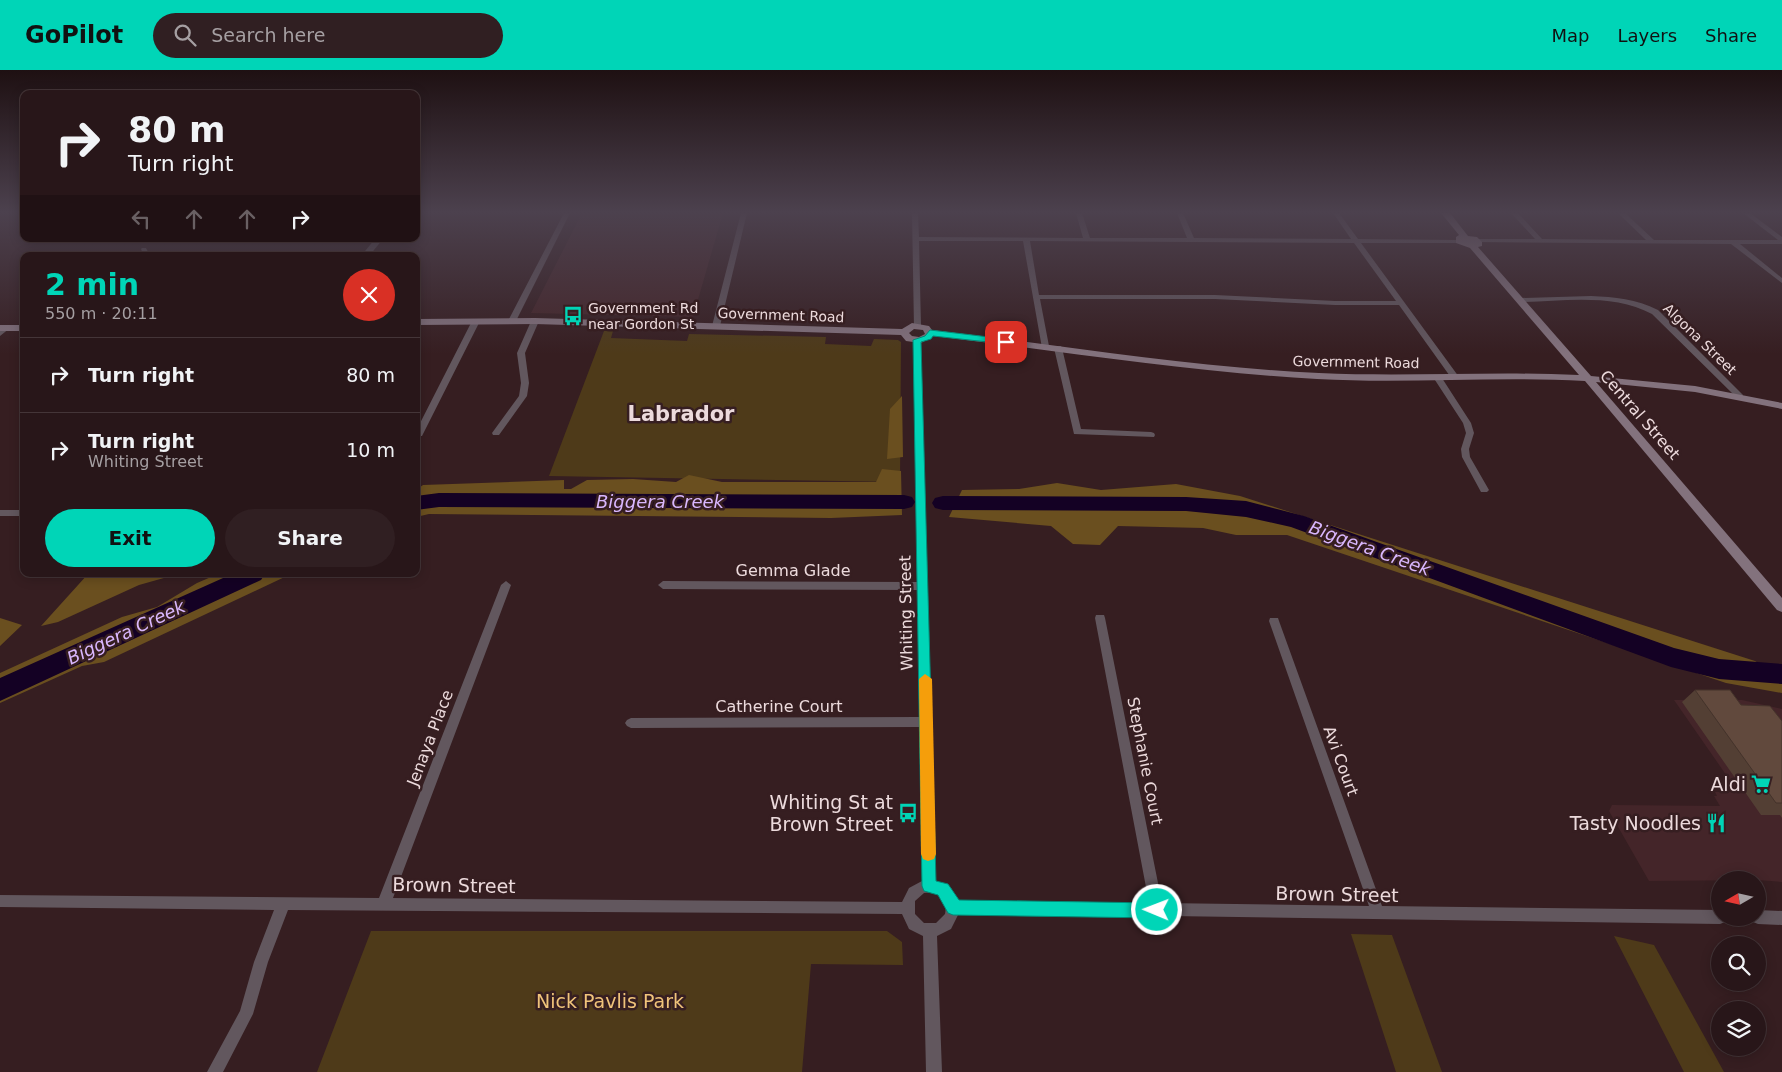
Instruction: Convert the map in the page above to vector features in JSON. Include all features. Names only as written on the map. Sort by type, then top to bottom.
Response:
[{"type":"main road","name":"Central Street","points":[[1488,260],[1782,607]]},
{"type":"main road","name":"Government Road","points":[[420,322],[535,321],[904,332]]},
{"type":"main road","points":[[917,326],[926,328],[930,333],[928,337],[917,340],[906,337],[904,332],[908,328],[917,326]]},
{"type":"main road","points":[[2,330],[20,328]]},
{"type":"main road","name":"Government Road","points":[[930,333],[1268,373],[1382,378],[1588,379],[1696,389],[1739,395],[1782,406]]},
{"type":"street","points":[[512,321],[543,260]]},
{"type":"street","points":[[716,326],[732,260]]},
{"type":"street","points":[[916,260],[917,326]]},
{"type":"street","points":[[1029,260],[1045,346]]},
{"type":"street","points":[[1370,260],[1455,377]]},
{"type":"street","points":[[1755,260],[1782,281]]},
{"type":"street","points":[[1036,297],[1215,297],[1336,303],[1401,303]]},
{"type":"street","name":"Algona Street","points":[[1521,300],[1620,300],[1642,304],[1655,312],[1739,395]]},
{"type":"street","points":[[420,432],[476,321]]},
{"type":"street","points":[[496,433],[522,396],[525,383],[521,353],[535,321]]},
{"type":"street","name":"Whiting Street","points":[[917,340],[929,886]]},
{"type":"street","points":[[1058,348],[1077,432],[1150,435]]},
{"type":"street","points":[[1437,377],[1467,423],[1470,433],[1465,449],[1466,457],[1484,490]]},
{"type":"street","points":[[0,513],[20,513]]},
{"type":"street","name":"Jenaya Place","points":[[384,903],[506,585]]},
{"type":"street","name":"Gemma Glade","points":[[663,585],[923,586]]},
{"type":"street","name":"Stephanie Court","points":[[1100,618],[1157,910]]},
{"type":"street","name":"Avi Court","points":[[1274,621],[1378,913]]},
{"type":"street","name":"Catherine Court","points":[[631,723],[926,722]]},
{"type":"street","points":[[929,886],[943,890],[952,901],[953,907],[947,924],[930,930],[923,929],[911,921],[907,908],[908,899],[913,892],[920,887],[929,886]]},
{"type":"street","name":"Brown Street","points":[[0,901],[907,908]]},
{"type":"street","points":[[215,1072],[246,1014],[261,962],[284,902]]},
{"type":"street","name":"Brown Street","points":[[953,907],[1711,917]]},
{"type":"street","points":[[1766,918],[1782,918]]},
{"type":"street","points":[[930,930],[934,1072]]},
{"type":"shaded area","points":[[558,260],[710,260],[693,317],[531,313]]},
{"type":"shaded area","points":[[902,396],[903,457],[887,459],[890,409]]},
{"type":"shaded area","points":[[882,469],[901,471],[902,515],[831,518],[429,514],[420,516],[420,487],[423,485],[564,480],[564,489],[571,489],[587,480],[633,479],[676,482],[689,475],[722,482],[876,482]]},
{"type":"shaded area","points":[[1057,483],[1101,490],[1176,484],[1240,496],[1755,661],[1782,678],[1782,693],[1726,683],[1287,535],[1236,535],[1203,528],[1118,526],[1100,545],[1073,544],[1051,526],[949,517],[962,490],[1019,489]]},
{"type":"shaded area","points":[[85,577],[167,577],[139,585],[58,622],[41,626]]},
{"type":"shaded area","points":[[211,577],[285,577],[104,662],[82,666],[0,703],[0,673],[122,617],[157,607],[197,583]]},
{"type":"shaded area","points":[[0,618],[22,625],[0,646]]},
{"type":"shaded area","points":[[1674,700],[1742,700],[1782,709],[1782,882],[1766,881],[1766,871],[1711,871],[1711,880],[1649,881],[1609,811],[1612,805],[1720,806],[1714,796],[1717,796],[1715,792],[1738,792]]},
{"type":"green space","points":[[604,331],[613,331],[611,338],[687,341],[689,334],[826,337],[825,344],[871,346],[874,339],[898,340],[901,342],[900,482],[549,476]]},
{"type":"green space","name":"Nick Pavlis Park","points":[[371,931],[887,931],[902,942],[903,965],[811,964],[802,1072],[317,1072]]},
{"type":"green space","points":[[1351,934],[1392,935],[1442,1072],[1396,1072]]},
{"type":"green space","points":[[1614,936],[1654,945],[1711,1048],[1711,1056],[1715,1056],[1724,1072],[1684,1072]]},
{"type":"building","points":[[1695,690],[1730,690],[1741,705],[1770,706],[1782,721],[1782,803],[1776,803]]},
{"type":"waterway","name":"Biggera Creek","points":[[420,502],[439,500],[904,502]]},
{"type":"waterway","name":"Biggera Creek","points":[[943,503],[1186,504],[1246,509],[1296,521],[1671,657],[1719,669],[1782,674]]},
{"type":"waterway","name":"Biggera Creek","points":[[0,690],[246,577]]},
{"type":"slow traffic","points":[[925,679],[928,854]]},
{"type":"place","name":"Government Rd near Gordon St","points":[[573,316]]},
{"type":"place","name":"Aldi","points":[[1761,784]]},
{"type":"place","name":"Whiting St at Brown Street","points":[[908,813]]},
{"type":"place","name":"Tasty Noodles","points":[[1716,823]]},
{"type":"district","name":"Labrador","points":[[681,414]]},
{"type":"route","points":[[1006,342],[930,333],[928,337],[917,340],[929,886],[936,886],[948,894],[953,907],[1157,910]]}]
